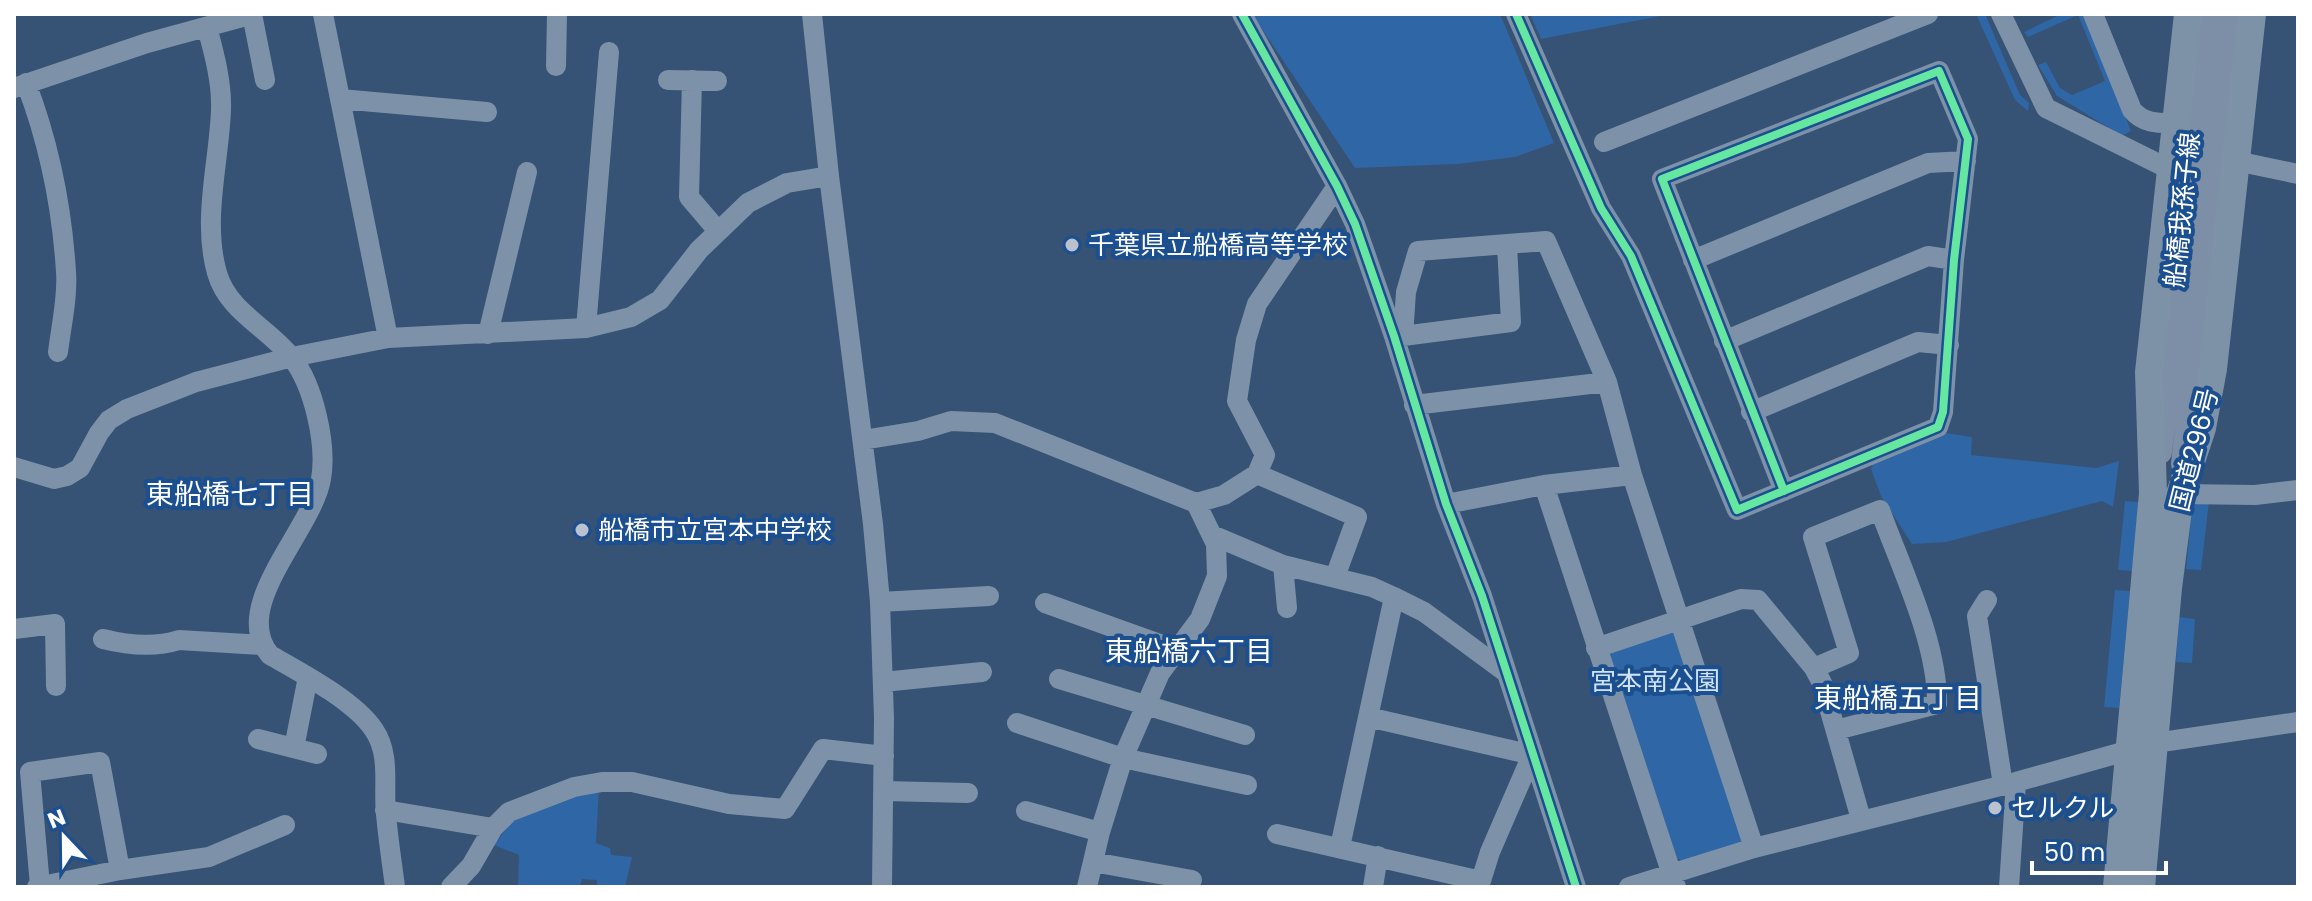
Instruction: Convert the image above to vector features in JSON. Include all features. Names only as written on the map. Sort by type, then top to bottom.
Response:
[{"type":"highway","name":"国道296号","points":[[2117,887],[2168,588],[2166,494],[2149,372],[2188,14]]},
{"type":"highway","name":"国道296号","points":[[2166,494],[2207,407],[2252,14]]},
{"type":"highway","name":"国道296号","points":[[2141,887],[2142,746]]},
{"type":"main road","name":"船橋我孫子線","points":[[2177,412],[2209,14]]},
{"type":"main road","name":"船橋我孫子線","points":[[2177,412],[2231,14]]},
{"type":"main road","points":[[2166,494],[2177,412]]},
{"type":"street","points":[[323,14],[388,338]]},
{"type":"street","points":[[556,66],[557,14]]},
{"type":"street","points":[[812,14],[880,602],[884,718],[882,887]]},
{"type":"street","points":[[1242,14],[1337,186],[1398,336],[1414,405],[1446,504],[1482,596],[1576,887]]},
{"type":"street","points":[[1516,14],[1601,208],[1631,256],[1737,510],[1784,491],[1938,427],[1943,412],[1954,260],[1968,139],[1939,71],[1662,179],[1784,491]]},
{"type":"street","points":[[1604,142],[1928,14]]},
{"type":"street","points":[[2001,14],[2046,108],[2173,171]]},
{"type":"street","points":[[2093,14],[2132,110],[2139,119],[2176,123]]},
{"type":"street","points":[[58,352],[67,273],[61,221],[52,168],[20,85],[192,24],[249,15],[265,80]]},
{"type":"street","points":[[192,24],[216,63],[221,108],[212,234],[217,273],[230,300],[292,357],[305,380],[323,458],[321,479],[311,512],[275,569],[261,606],[258,634],[270,655],[337,696],[374,729],[383,747],[385,810],[395,887]]},
{"type":"street","points":[[586,328],[609,52]]},
{"type":"street","points":[[668,80],[717,81]]},
{"type":"street","points":[[692,80],[689,197],[718,231]]},
{"type":"street","points":[[340,99],[487,112]]},
{"type":"street","points":[[1693,260],[1928,163],[1966,161]]},
{"type":"street","points":[[2236,161],[2298,174]]},
{"type":"street","points":[[488,334],[527,172]]},
{"type":"street","points":[[14,467],[54,479],[67,476],[80,468],[109,420],[127,409],[196,382],[292,357],[388,338],[586,328],[631,317],[660,300],[699,250],[748,203],[787,183],[829,176]]},
{"type":"street","points":[[863,440],[918,431],[951,421],[995,423],[1196,503],[1224,495],[1257,474],[1265,455],[1237,401],[1246,340],[1257,304],[1337,186]]},
{"type":"street","points":[[1398,336],[1418,251],[1546,241],[1607,382],[1632,475],[1754,848]]},
{"type":"street","points":[[1398,336],[1511,322],[1507,245]]},
{"type":"street","points":[[1724,341],[1928,256],[1954,260]]},
{"type":"street","points":[[1751,412],[1918,342],[1949,345]]},
{"type":"street","points":[[1414,405],[1607,382]]},
{"type":"street","points":[[1257,474],[1357,517],[1335,577]]},
{"type":"street","points":[[1446,504],[1544,485],[1632,475]]},
{"type":"street","points":[[1544,485],[1674,880]]},
{"type":"street","points":[[2166,494],[2255,495],[2298,490]]},
{"type":"street","points":[[1087,887],[1123,758],[1160,673],[1200,619],[1217,576],[1216,544],[1196,503]]},
{"type":"street","points":[[1814,668],[1849,653],[1813,537],[1880,510],[1910,591],[1937,679],[1937,704],[1836,730]]},
{"type":"street","points":[[1212,535],[1283,565],[1372,587],[1394,597],[1424,612],[1504,671]]},
{"type":"street","points":[[1283,565],[1287,608]]},
{"type":"street","points":[[880,602],[989,596]]},
{"type":"street","points":[[1340,847],[1394,597]]},
{"type":"street","points":[[1596,648],[1741,599],[1758,600],[1814,668],[1822,683],[1861,819]]},
{"type":"street","points":[[1987,600],[1977,616],[2010,784],[2009,887]]},
{"type":"street","points":[[1045,603],[1179,651]]},
{"type":"street","points":[[14,629],[55,624],[56,686]]},
{"type":"street","points":[[103,639],[125,645],[166,644],[179,640],[262,645]]},
{"type":"street","points":[[883,682],[982,672]]},
{"type":"street","points":[[294,748],[308,677]]},
{"type":"street","points":[[1059,679],[1245,735]]},
{"type":"street","points":[[1368,717],[1532,755]]},
{"type":"street","points":[[1629,887],[1674,880],[1754,848],[2010,784],[2142,746],[2298,722]]},
{"type":"street","points":[[1017,723],[1123,758],[1247,785]]},
{"type":"street","points":[[258,739],[317,754]]},
{"type":"street","points":[[451,887],[471,866],[493,828],[509,812],[574,787],[602,782],[632,782],[729,804],[785,809],[823,749],[884,756]]},
{"type":"street","points":[[1277,834],[1378,856],[1480,884],[1490,852],[1532,755]]},
{"type":"street","points":[[120,870],[100,762],[30,772],[38,887],[120,870],[209,857],[285,825]]},
{"type":"street","points":[[884,791],[968,793]]},
{"type":"street","points":[[385,810],[493,828]]},
{"type":"street","points":[[1026,811],[1100,832]]},
{"type":"street","points":[[1373,887],[1378,856]]},
{"type":"street","points":[[1093,862],[1192,880]]},
{"type":"street","points":[[2141,887],[2147,887]]},
{"type":"green space","points":[[1252,14],[1500,14],[1554,143],[1515,157],[1458,164],[1355,168]]},
{"type":"green space","points":[[1530,14],[1671,14],[1541,39]]},
{"type":"green space","points":[[1976,14],[1985,14],[2020,95],[2029,103],[2028,111],[2015,100]]},
{"type":"green space","points":[[2061,14],[2085,14],[2131,131],[2122,136],[2057,96],[2038,65],[2046,62],[2060,88],[2072,95],[2105,81],[2078,15],[2028,37],[2024,32]]},
{"type":"green space","points":[[1946,433],[1972,437],[1971,455],[2096,468],[2119,461],[2113,507],[2102,501],[1946,542],[1912,544],[1881,496],[1871,469],[1874,461]]},
{"type":"green space","points":[[2125,501],[2139,502],[2132,571],[2118,570]]},
{"type":"green space","points":[[2209,502],[2201,570],[2186,569],[2192,508],[2195,503]]},
{"type":"green space","points":[[2115,590],[2130,591],[2119,708],[2104,707]]},
{"type":"green space","points":[[2179,617],[2195,619],[2192,663],[2176,662]]},
{"type":"green space","name":"宮本南公園","points":[[1672,630],[1743,837],[1740,844],[1683,861],[1675,858],[1609,659],[1612,651]]},
{"type":"green space","points":[[599,788],[596,843],[610,848],[611,855],[632,857],[625,887],[597,887],[597,880],[582,879],[580,887],[518,887],[519,855],[494,845],[514,818]]},
{"type":"cycle path","points":[[1242,14],[1355,224],[1394,336],[1446,504],[1482,596],[1576,887]]},
{"type":"cycle path","points":[[1516,14],[1601,208],[1631,256],[1737,510],[1938,427],[1943,412],[1954,260],[1968,139],[1939,71],[1662,179],[1784,491]]},
{"type":"place","name":"千葉県立船橋高等学校","points":[[1072,245]]},
{"type":"place","name":"船橋市立宮本中学校","points":[[582,530]]},
{"type":"place","name":"セルクル","points":[[1995,808]]},
{"type":"district","name":"東船橋七丁目","points":[[230,494]]},
{"type":"district","name":"東船橋六丁目","points":[[1189,651]]},
{"type":"district","name":"東船橋五丁目","points":[[1898,698]]}]
